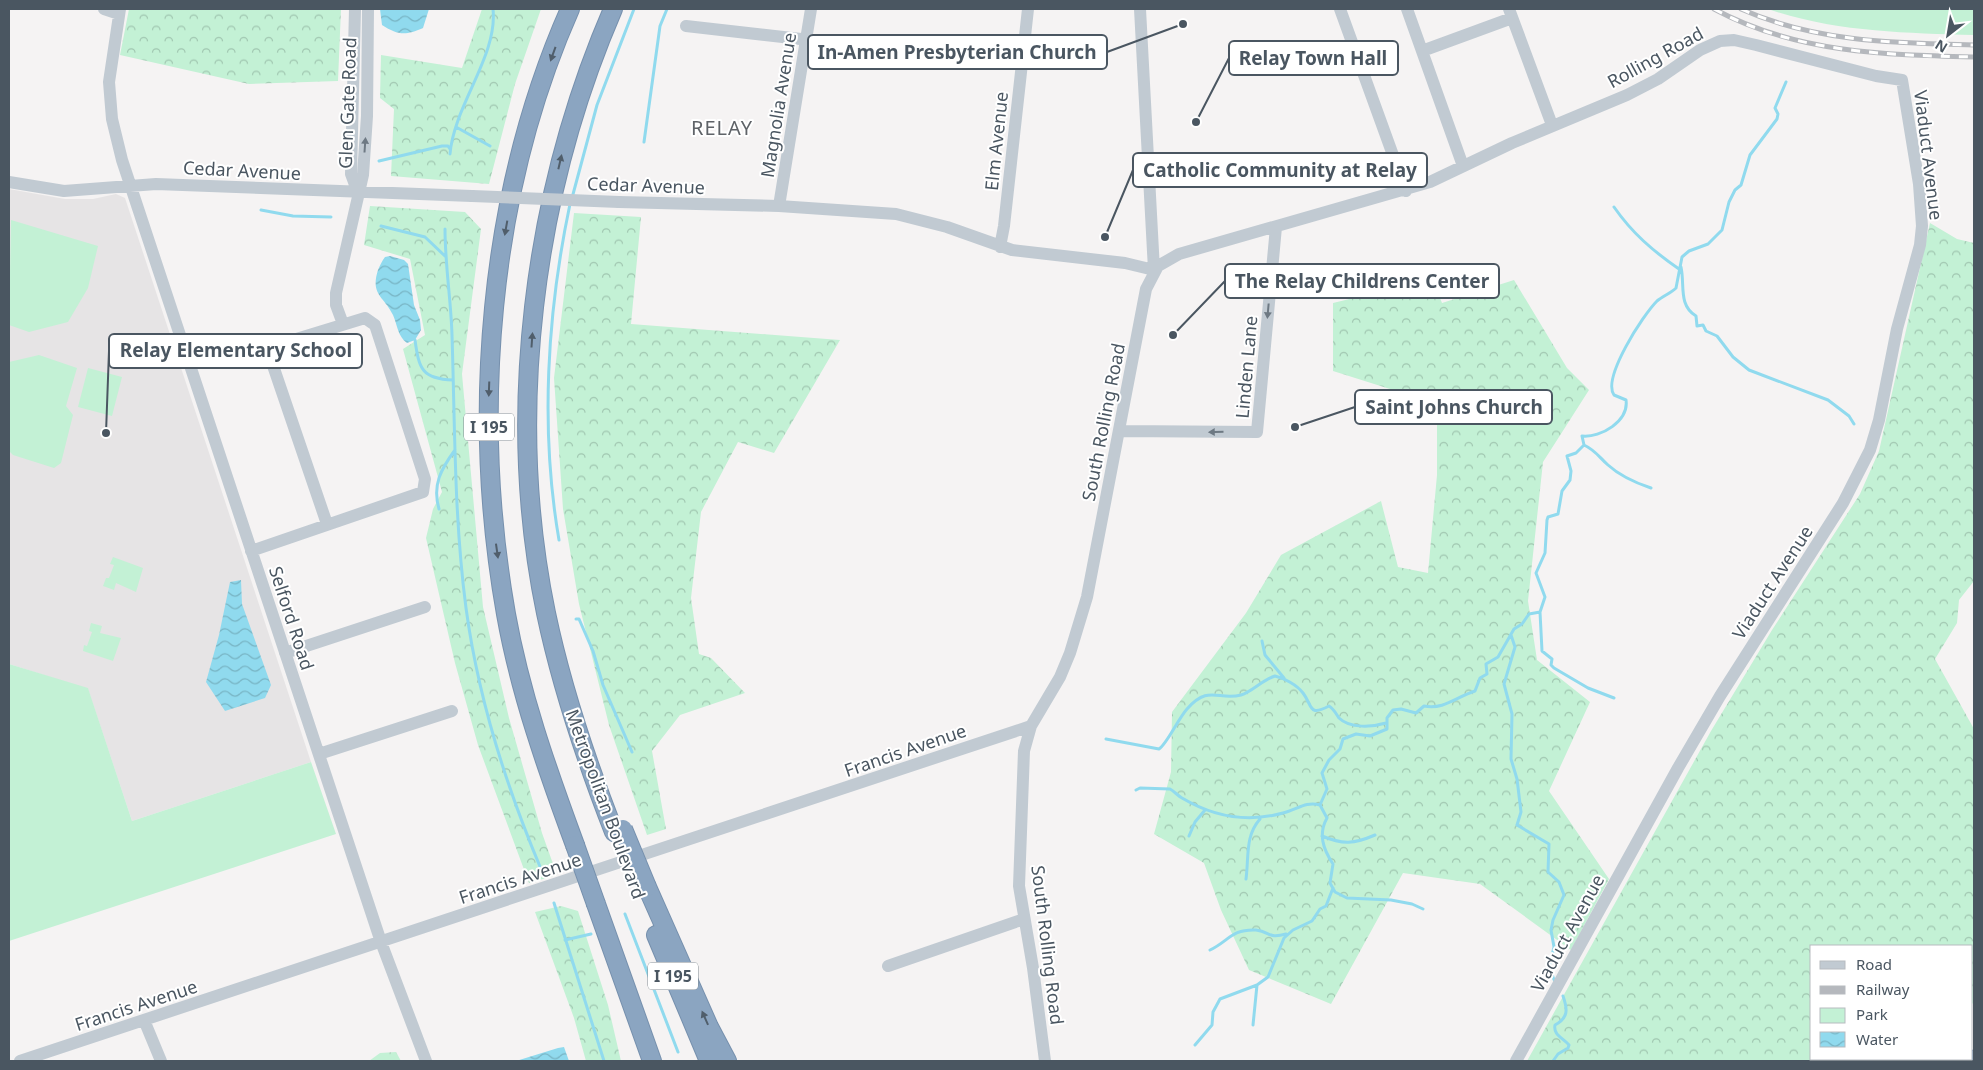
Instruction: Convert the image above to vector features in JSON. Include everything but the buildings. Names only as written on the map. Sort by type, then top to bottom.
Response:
[{"type":"highway","name":"I 195","points":[[570,9],[525,138],[508,212],[492,332],[488,410],[490,484],[496,546],[506,615],[532,719],[652,1061]]},
{"type":"highway","name":"Metropolitan Boulevard","points":[[612,9],[582,86],[564,147],[547,217],[538,273],[528,423],[535,544],[546,611],[571,713],[587,763],[642,888],[709,1061]]},
{"type":"highway","points":[[642,888],[727,1061]]},
{"type":"highway","points":[[596,904],[640,1061]]},
{"type":"street","points":[[104,9],[119,11]]},
{"type":"street","name":"Glen Gate Road","points":[[355,9],[350,174],[358,193]]},
{"type":"street","name":"Glen Gate Road","points":[[358,193],[363,175],[368,116],[368,9]]},
{"type":"street","name":"Magnolia Avenue","points":[[779,206],[811,9]]},
{"type":"street","name":"Elm Avenue","points":[[1000,247],[1004,226],[1028,9]]},
{"type":"street","points":[[1140,9],[1154,270]]},
{"type":"street","points":[[1340,9],[1406,191]]},
{"type":"street","points":[[1154,270],[1165,261],[1179,254],[1406,191],[1463,166],[1407,9]]},
{"type":"street","name":"Selford Road","points":[[119,11],[110,68],[110,100],[114,127],[130,184],[380,942],[426,1061]]},
{"type":"street","points":[[1422,51],[1510,13],[1552,125]]},
{"type":"street","points":[[686,26],[1022,64]]},
{"type":"street","name":"Rolling Road","points":[[1463,166],[1552,125],[1627,95],[1658,79],[1700,50],[1720,41],[1734,40],[1876,76],[1902,80]]},
{"type":"street","name":"Viaduct Avenue","points":[[1516,1061],[1696,736],[1786,591],[1844,503],[1870,450],[1879,420],[1897,329],[1920,245],[1922,226],[1919,184],[1902,80]]},
{"type":"street","name":"Cedar Avenue","points":[[9,182],[64,191],[91,190],[130,184],[779,206],[903,216],[947,227],[1000,247],[1125,263],[1154,270]]},
{"type":"street","points":[[343,324],[336,304],[336,293],[358,193]]},
{"type":"street","name":"Linden Lane","points":[[1119,431],[1257,432],[1276,228]]},
{"type":"street","name":"South Rolling Road","points":[[1045,1061],[1033,968],[1019,886],[1024,751],[1031,726],[1060,676],[1077,632],[1097,554],[1146,288],[1154,270]]},
{"type":"street","points":[[251,551],[419,494],[425,487],[426,479],[375,324],[365,318],[267,348],[327,524]]},
{"type":"street","points":[[285,653],[425,607]]},
{"type":"street","points":[[319,754],[452,711]]},
{"type":"street","name":"Francis Avenue","points":[[20,1061],[1031,726]]},
{"type":"street","points":[[888,966],[1024,919]]},
{"type":"street","points":[[144,1020],[161,1061]]},
{"type":"shaded area","points":[[9,189],[65,199],[93,199],[116,194],[125,198],[311,762],[132,821],[88,689],[9,664]]},
{"type":"green space","points":[[129,9],[341,9],[338,81],[249,84],[120,55]]},
{"type":"green space","points":[[482,9],[541,9],[515,84],[489,184],[391,176],[394,109],[380,98],[381,55],[462,68]]},
{"type":"green space","points":[[1768,9],[1974,9],[1974,35],[1896,32],[1844,27],[1793,17]]},
{"type":"green space","points":[[370,206],[465,212],[481,229],[462,374],[483,607],[509,718],[542,833],[557,875],[529,883],[478,745],[455,663],[426,538],[433,509],[442,492],[403,349],[425,335],[410,259],[364,245]]},
{"type":"green space","points":[[574,213],[641,217],[631,324],[840,340],[774,453],[738,442],[701,512],[691,598],[699,654],[711,658],[745,693],[680,715],[652,751],[666,829],[647,835],[609,725],[579,604],[563,509],[554,378]]},
{"type":"green space","points":[[11,220],[98,246],[88,288],[68,322],[29,332],[9,325]]},
{"type":"green space","points":[[1930,223],[1957,239],[1974,243],[1974,581],[1959,600],[1957,623],[1935,659],[1974,729],[1974,1002],[1973,945],[1810,945],[1810,1060],[1886,1060],[1885,1061],[1527,1061],[1711,731],[1772,630],[1860,494],[1879,451]]},
{"type":"green space","points":[[1429,271],[1442,303],[1514,280],[1567,368],[1589,390],[1543,462],[1528,601],[1537,660],[1590,702],[1549,791],[1609,879],[1571,950],[1480,884],[1403,873],[1331,1004],[1249,970],[1221,910],[1204,863],[1154,834],[1171,772],[1172,712],[1246,613],[1281,555],[1381,501],[1398,567],[1428,573],[1437,475],[1437,416],[1390,389],[1333,371],[1333,303],[1370,294]]},
{"type":"green space","points":[[39,355],[77,368],[66,406],[73,415],[61,463],[54,468],[13,455],[9,451],[9,362]]},
{"type":"green space","points":[[88,368],[122,377],[112,416],[78,407]]},
{"type":"green space","points":[[113,557],[143,568],[136,592],[116,583],[114,590],[103,586],[106,578],[109,578],[114,565],[110,564]]},
{"type":"green space","points":[[91,623],[102,626],[100,633],[121,638],[113,661],[83,651],[84,645],[87,646],[92,632],[89,631]]},
{"type":"green space","points":[[9,664],[88,688],[132,821],[311,762],[336,834],[9,941]]},
{"type":"green space","points":[[561,906],[578,911],[608,1005],[621,1061],[586,1061],[574,1018],[535,912]]},
{"type":"green space","points":[[396,1052],[401,1061],[369,1061],[380,1053]]},
{"type":"water","points":[[380,9],[429,9],[423,28],[402,33],[382,25]]},
{"type":"water","points":[[390,256],[404,260],[408,264],[414,305],[420,320],[421,330],[415,340],[407,343],[400,334],[393,315],[379,295],[376,285],[380,265],[385,257]]},
{"type":"water","points":[[241,580],[242,604],[271,685],[265,698],[225,711],[206,682],[219,635],[230,582]]},
{"type":"water","points":[[564,1047],[569,1061],[516,1061],[558,1048]]},
{"type":"waterway","points":[[450,154],[459,117],[489,45],[493,27],[493,9]]},
{"type":"waterway","points":[[572,198],[597,105],[634,9]]},
{"type":"waterway","points":[[644,142],[660,26],[667,9]]},
{"type":"waterway","points":[[1584,445],[1582,436],[1605,431],[1612,427],[1623,415],[1626,408],[1626,400],[1614,395],[1612,387],[1619,361],[1634,332],[1651,308],[1657,301],[1676,288],[1682,257],[1689,251],[1708,244],[1722,230],[1729,202],[1735,190],[1741,185],[1750,155],[1777,119],[1778,114],[1775,108],[1786,82]]},
{"type":"waterway","points":[[456,127],[490,146]]},
{"type":"waterway","points":[[379,161],[442,146],[448,146],[450,149]]},
{"type":"waterway","points":[[559,540],[549,456],[549,372],[551,329],[556,287],[570,204]]},
{"type":"waterway","points":[[1614,207],[1644,241],[1679,269]]},
{"type":"waterway","points":[[261,210],[293,216],[331,217]]},
{"type":"waterway","points":[[381,226],[425,237],[445,256]]},
{"type":"waterway","points":[[445,229],[452,335],[457,506],[466,608],[478,675],[495,741],[516,806],[541,869]]},
{"type":"waterway","points":[[1681,267],[1684,300],[1690,311],[1696,316],[1697,326],[1703,325],[1706,331],[1717,336],[1733,357],[1749,370],[1828,400],[1849,416],[1854,424]]},
{"type":"waterway","points":[[415,340],[418,358],[428,375],[453,380]]},
{"type":"waterway","points":[[1584,445],[1576,453],[1567,456],[1571,471],[1570,480],[1562,491],[1558,514],[1548,517],[1545,553],[1536,573],[1545,597],[1540,612],[1542,651],[1552,659],[1551,665],[1554,668],[1588,688],[1614,698]]},
{"type":"waterway","points":[[1584,445],[1594,451],[1618,473],[1651,488]]},
{"type":"waterway","points":[[439,509],[437,485],[442,471],[455,450]]},
{"type":"waterway","points":[[1320,805],[1327,789],[1322,773],[1329,760],[1340,749],[1343,739],[1356,734],[1370,736],[1387,729],[1387,718],[1393,710],[1401,709],[1416,713],[1424,706],[1444,705],[1475,691],[1480,678],[1487,674],[1486,664],[1498,657],[1514,629],[1522,624],[1529,614],[1540,612]]},
{"type":"waterway","points":[[576,619],[579,619],[593,651],[603,685],[632,752]]},
{"type":"waterway","points":[[1511,635],[1515,647],[1504,684],[1512,714],[1511,759],[1517,779],[1521,812],[1517,825],[1549,844],[1548,872],[1559,882],[1564,895],[1553,920],[1551,930],[1554,947],[1549,967],[1555,982]]},
{"type":"waterway","points":[[1262,641],[1265,655],[1284,678]]},
{"type":"waterway","points":[[1106,739],[1159,749],[1187,709],[1201,697],[1208,695],[1241,695],[1275,676],[1297,687],[1314,710],[1329,706],[1339,718],[1349,724],[1368,726],[1386,723]]},
{"type":"waterway","points":[[1136,790],[1140,788],[1170,789],[1182,798],[1206,810],[1244,818],[1270,816],[1310,804],[1320,805],[1327,818],[1322,836],[1324,847],[1333,864],[1330,883],[1335,892],[1347,898],[1391,900],[1412,904],[1423,909]]},
{"type":"waterway","points":[[1189,836],[1195,822],[1205,810]]},
{"type":"waterway","points":[[1246,879],[1248,847],[1252,832],[1260,819]]},
{"type":"waterway","points":[[1322,836],[1336,841],[1355,842],[1375,835]]},
{"type":"waterway","points":[[1195,1045],[1212,1025],[1213,1012],[1220,999],[1257,985],[1268,977],[1284,938],[1293,930],[1312,921],[1320,909],[1326,906],[1333,888]]},
{"type":"waterway","points":[[554,903],[604,1061]]},
{"type":"waterway","points":[[625,914],[678,1052]]},
{"type":"waterway","points":[[1210,950],[1241,931],[1256,930],[1276,936],[1286,934]]},
{"type":"waterway","points":[[565,940],[591,934]]},
{"type":"waterway","points":[[1253,1025],[1257,985]]},
{"type":"waterway","points":[[1553,1061],[1569,1045],[1557,1034],[1555,1028],[1555,1025],[1566,1013],[1563,996]]},
{"type":"railway","points":[[1714,9],[1745,24],[1777,35],[1841,49],[1907,55],[1974,57]]},
{"type":"railway","points":[[1741,9],[1797,28],[1855,39],[1974,45]]},
{"type":"place","name":"In-Amen Presbyterian Church","points":[[1183,24]]},
{"type":"place","name":"Relay Town Hall","points":[[1196,122]]},
{"type":"place","name":"Catholic Community at Relay","points":[[1105,237]]},
{"type":"place","name":"The Relay Childrens Center","points":[[1173,335]]},
{"type":"place","name":"Saint Johns Church","points":[[1295,427]]},
{"type":"place","name":"Relay Elementary School","points":[[106,433]]},
{"type":"district","name":"RELAY","points":[[722,127]]}]
